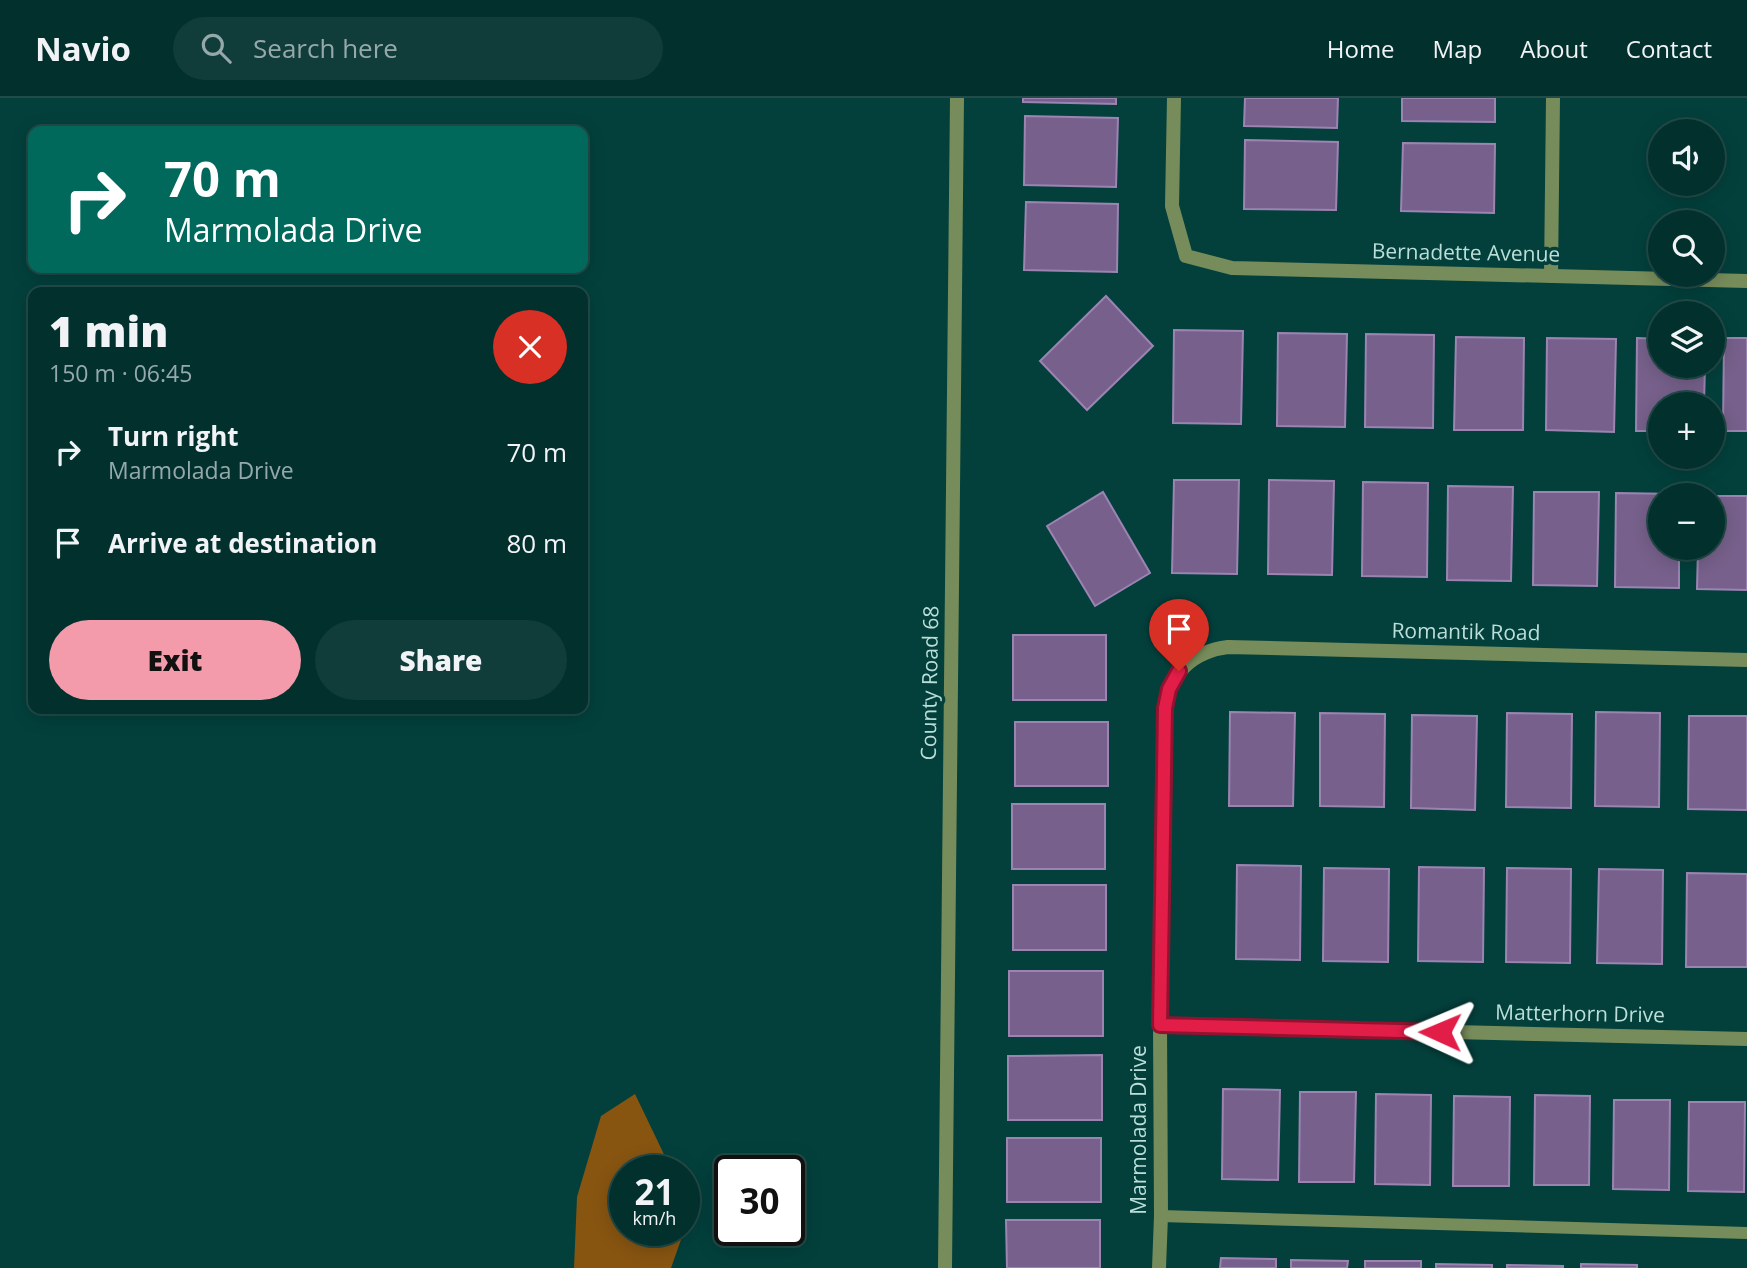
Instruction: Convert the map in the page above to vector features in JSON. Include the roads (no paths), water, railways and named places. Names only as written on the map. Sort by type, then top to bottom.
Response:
[{"type":"street","name":"County Road 68","points":[[945,1268],[957,98]]},
{"type":"street","name":"Bernadette Avenue","points":[[1174,98],[1172,206],[1186,256],[1232,268],[1747,281]]},
{"type":"street","points":[[1551,276],[1553,98]]},
{"type":"street","name":"Romantik Road","points":[[1188,663],[1208,651],[1228,648],[1747,660]]},
{"type":"street","name":"Marmolada Drive","points":[[1159,1268],[1165,708],[1172,681],[1188,663]]},
{"type":"street","name":"Matterhorn Drive","points":[[1160,1025],[1747,1039]]},
{"type":"lane","points":[[1161,1216],[1747,1233]]}]
